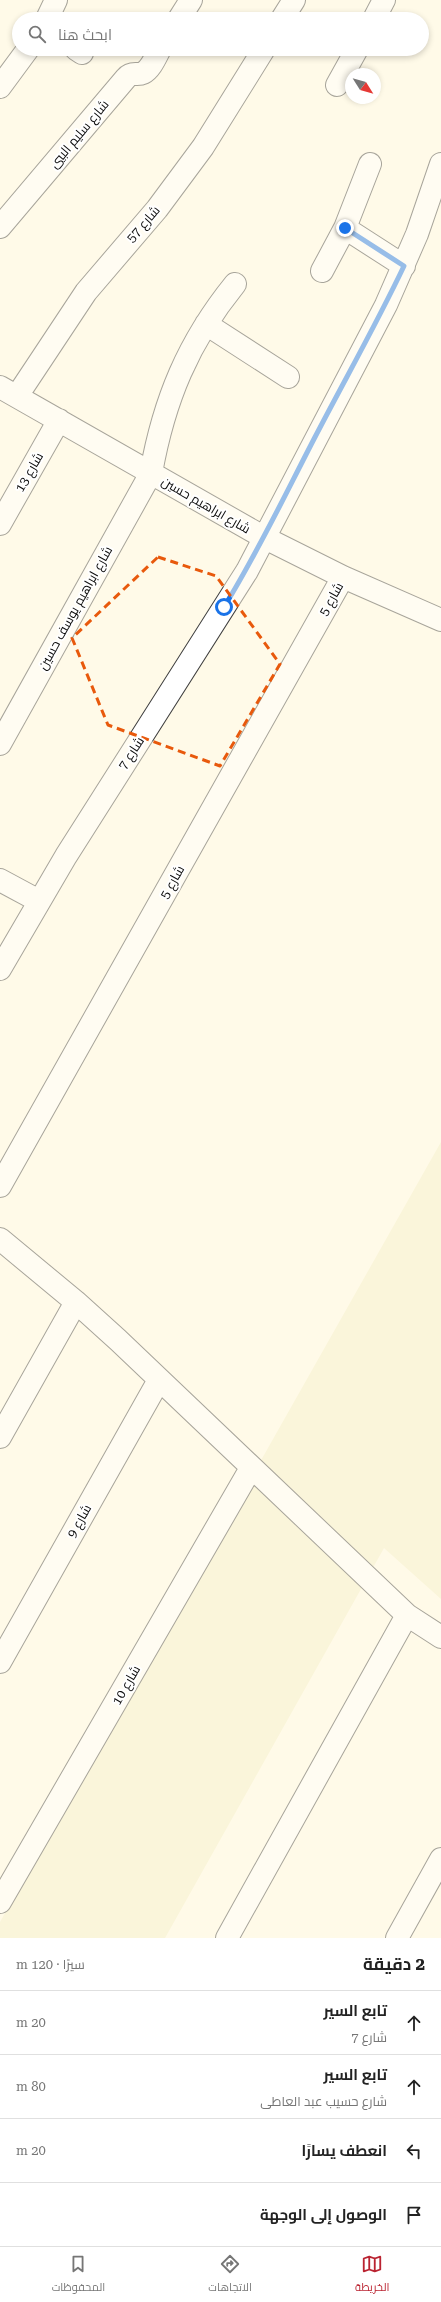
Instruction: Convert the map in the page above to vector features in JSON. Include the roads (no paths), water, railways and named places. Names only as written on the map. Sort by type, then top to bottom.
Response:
[{"type":"street","points":[[50,12],[56,0]]},
{"type":"street","points":[[183,12],[190,0]]},
{"type":"street","points":[[286,12],[294,0]]},
{"type":"street","points":[[378,12],[384,0]]},
{"type":"street","points":[[0,87],[23,56]]},
{"type":"street","name":"شارع سليم البيي","points":[[0,227],[126,78],[133,73],[141,73],[146,71],[156,56]]},
{"type":"street","name":"شارع 57","points":[[8,392],[86,292],[157,209],[194,160],[260,56]]},
{"type":"street","points":[[337,84],[353,56]]},
{"type":"street","points":[[322,271],[345,228],[370,164]]},
{"type":"street","name":"شارع 7","points":[[0,969],[87,822],[243,577],[265,538],[314,439],[386,305],[404,266],[441,164]]},
{"type":"street","points":[[345,228],[404,266]]},
{"type":"street","name":"شارع ابراهيم يوسف حسين","points":[[0,744],[151,472],[158,433],[170,395],[186,358],[206,324],[235,284]]},
{"type":"street","points":[[206,324],[288,377]]},
{"type":"street","name":"شارع ابراهيم حسين","points":[[8,392],[265,538],[343,577],[441,620]]},
{"type":"street","name":"شارع 13","points":[[0,524],[59,420]]},
{"type":"street","name":"شارع 5","points":[[0,1186],[343,577]]},
{"type":"street","points":[[0,880],[39,901]]},
{"type":"street","points":[[0,1239],[76,1302],[407,1615],[441,1637]]},
{"type":"street","points":[[0,1437],[76,1302]]},
{"type":"street","name":"شارع 9","points":[[0,1662],[159,1380]]},
{"type":"street","name":"شارع 10","points":[[0,1902],[251,1468]]},
{"type":"street","points":[[227,1938],[407,1615]]},
{"type":"street","points":[[397,1938],[441,1859]]}]
